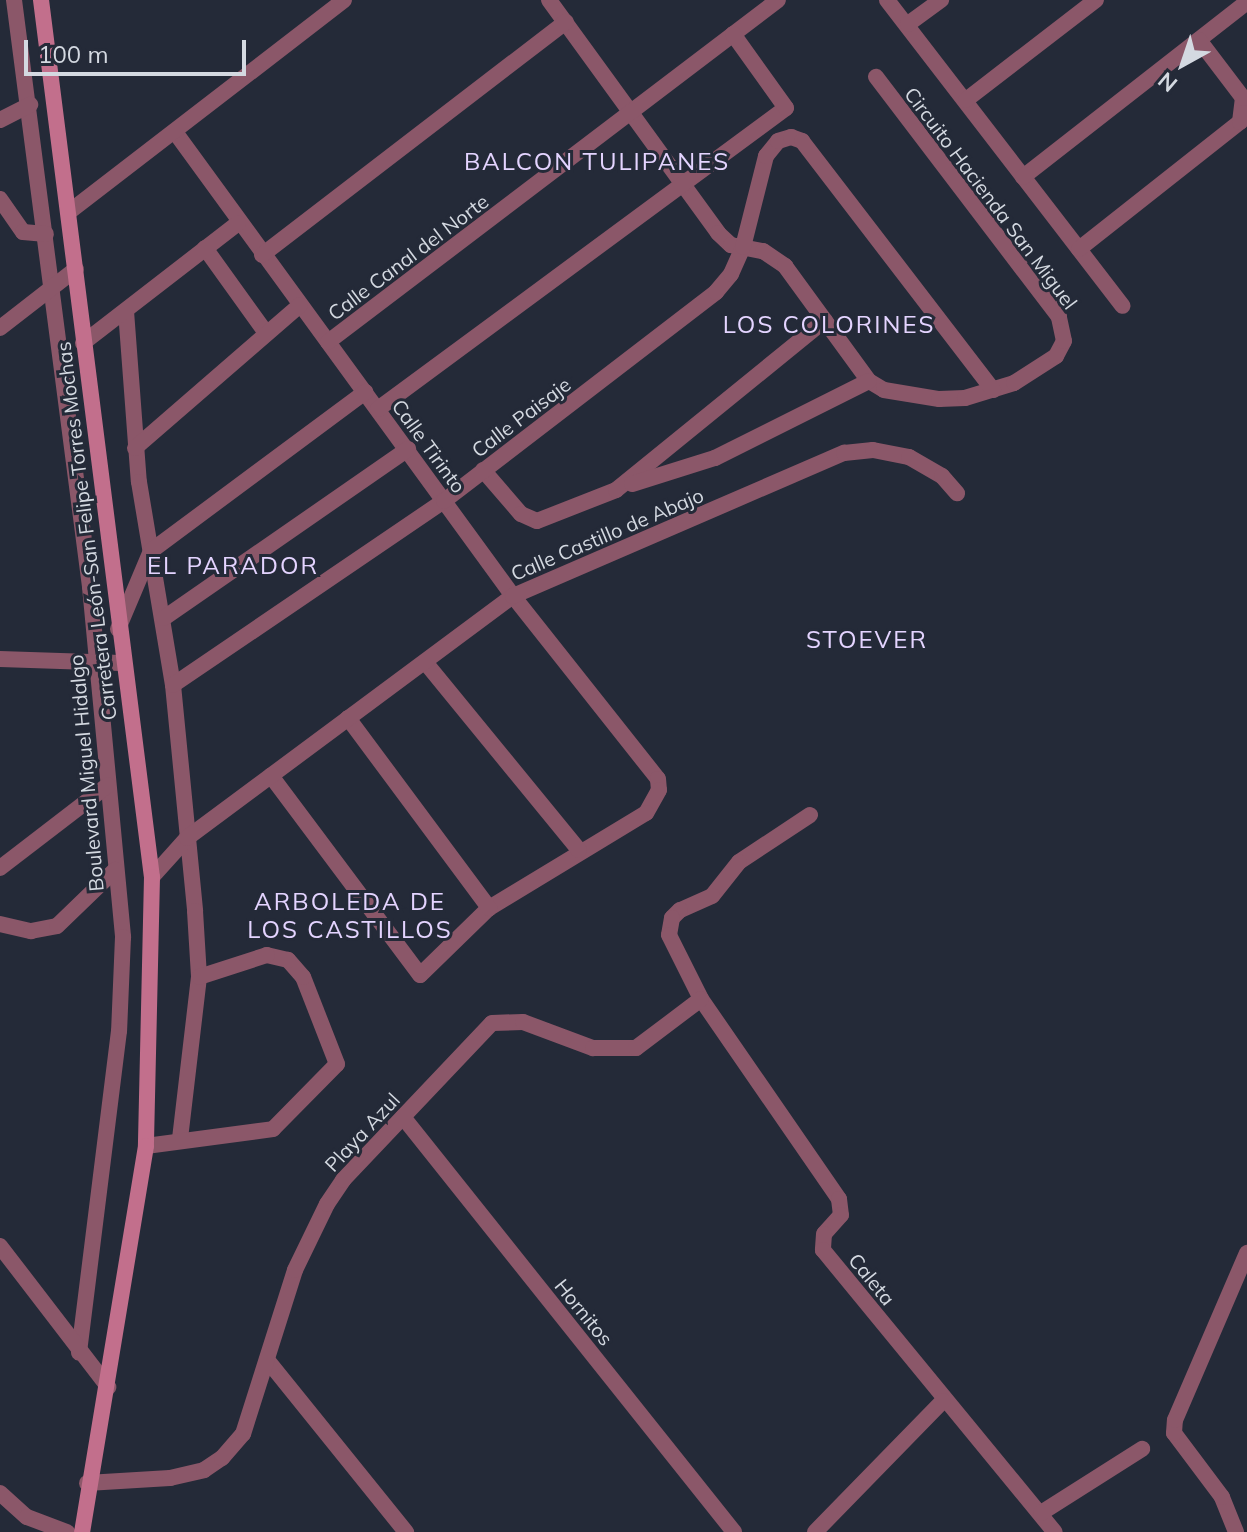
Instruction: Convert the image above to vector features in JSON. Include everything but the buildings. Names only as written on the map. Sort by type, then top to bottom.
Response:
[{"type":"main road","name":"Carretera León-San Felipe Torres Mochas","points":[[41,0],[76,269],[121,663],[152,877],[146,1146],[108,1387],[87,1483],[82,1532]]},
{"type":"street","name":"Boulevard Miguel Hidalgo","points":[[14,0],[53,287],[95,659],[124,980],[79,1353]]},
{"type":"street","points":[[69,212],[344,0]]},
{"type":"street","points":[[483,470],[521,514],[537,521],[620,488],[715,458],[869,381],[785,266],[744,241],[718,233],[549,0]]},
{"type":"street","name":"Calle Canal del Norte","points":[[328,342],[778,0]]},
{"type":"street","points":[[887,0],[1123,306]]},
{"type":"street","points":[[908,24],[941,0]]},
{"type":"street","points":[[966,100],[1096,0]]},
{"type":"street","points":[[1023,177],[1247,2]]},
{"type":"street","points":[[262,255],[566,22]]},
{"type":"street","points":[[378,409],[680,182],[786,108],[733,34]]},
{"type":"street","points":[[1079,249],[1240,122],[1243,98],[1199,40]]},
{"type":"street","name":"Circuito Hacienda San Miguel","points":[[869,381],[884,390],[939,399],[993,390],[1056,356],[1064,341],[1059,317],[876,77]]},
{"type":"street","points":[[0,120],[30,105]]},
{"type":"street","name":"Calle Tirinto","points":[[175,132],[238,223],[408,449],[513,596],[658,779],[657,797],[646,813],[579,850]]},
{"type":"street","name":"Calle Paisaje","points":[[173,685],[444,501],[716,292],[731,274],[744,241],[769,150],[791,137],[813,154],[993,390]]},
{"type":"street","points":[[0,199],[23,232],[46,234]]},
{"type":"street","points":[[83,343],[238,223]]},
{"type":"street","points":[[205,248],[266,333]]},
{"type":"street","points":[[0,328],[76,269]]},
{"type":"street","points":[[135,448],[300,305]]},
{"type":"street","points":[[126,311],[135,448],[173,685],[199,977],[180,1138]]},
{"type":"street","points":[[620,488],[825,320]]},
{"type":"street","points":[[117,630],[151,551],[365,392]]},
{"type":"street","points":[[164,618],[408,449]]},
{"type":"street","name":"Calle Castillo de Abajo","points":[[152,877],[187,838],[513,596],[844,453],[873,450],[909,457],[942,476],[957,493]]},
{"type":"street","points":[[0,659],[95,659],[121,663]]},
{"type":"street","points":[[271,776],[420,975],[489,908],[579,850],[425,662]]},
{"type":"street","points":[[348,718],[489,908]]},
{"type":"street","points":[[1,863],[108,785]]},
{"type":"street","name":"Caleta","points":[[810,815],[739,862],[712,896],[680,910],[672,918],[669,935],[701,999],[839,1199],[841,1215],[824,1234],[823,1250],[943,1401],[1055,1532]]},
{"type":"street","points":[[0,924],[31,931],[57,926],[115,870]]},
{"type":"street","points":[[146,1146],[180,1138],[273,1129],[337,1064],[303,977],[288,960],[267,955],[199,977]]},
{"type":"street","name":"Playa Azul","points":[[87,1483],[170,1478],[204,1470],[222,1458],[243,1434],[295,1270],[327,1204],[343,1180],[492,1023],[523,1022],[593,1048],[636,1048],[701,999]]},
{"type":"street","name":"Hornitos","points":[[403,1117],[734,1532]]},
{"type":"street","points":[[0,1246],[108,1387]]},
{"type":"street","points":[[1236,1532],[1222,1497],[1174,1433],[1175,1420],[1247,1253]]},
{"type":"street","points":[[268,1361],[406,1532]]},
{"type":"street","points":[[815,1532],[943,1401]]},
{"type":"street","points":[[1041,1513],[1142,1449]]},
{"type":"street","points":[[0,1493],[27,1517],[67,1532]]},
{"type":"district","name":"BALCON TULIPANES","points":[[597,162]]},
{"type":"district","name":"LOS COLORINES","points":[[829,325]]},
{"type":"district","name":"EL PARADOR","points":[[233,566]]},
{"type":"district","name":"STOEVER","points":[[867,640]]},
{"type":"district","name":"ARBOLEDA DE LOS CASTILLOS","points":[[350,916]]}]
